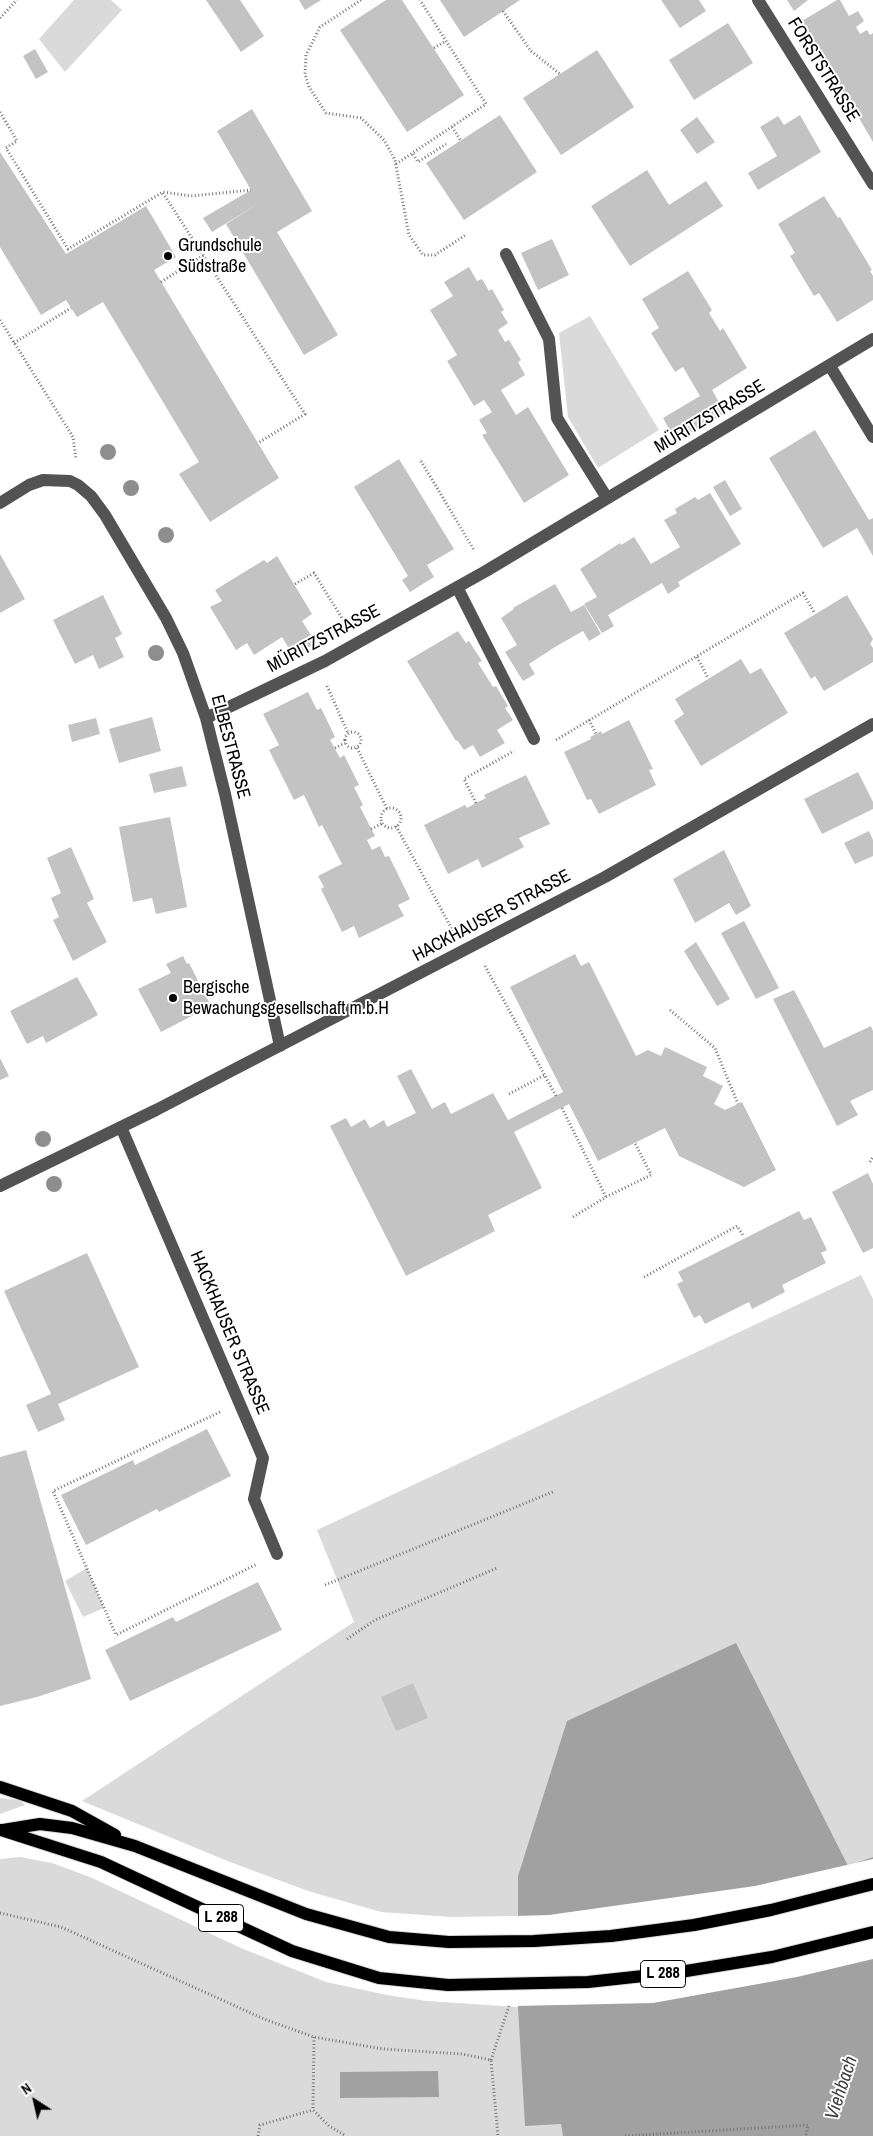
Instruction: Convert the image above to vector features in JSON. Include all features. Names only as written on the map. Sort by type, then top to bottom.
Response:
[{"type":"main road","name":"L 288","points":[[0,1787],[72,1811],[135,1846]]},
{"type":"main road","name":"L 288","points":[[0,1830],[40,1824],[72,1828],[135,1846],[306,1914],[389,1937],[449,1942],[534,1941],[611,1936],[694,1925],[771,1910],[873,1884]]},
{"type":"main road","name":"L 288","points":[[0,1830],[101,1862],[292,1951],[380,1978],[448,1985],[588,1982],[680,1972],[772,1957],[873,1932]]},
{"type":"street","name":"FORSTSTRASSE","points":[[758,0],[873,184]]},
{"type":"street","points":[[506,254],[549,339],[557,418],[607,498]]},
{"type":"street","name":"MÜRITZSTRASSE","points":[[206,718],[325,661],[457,588],[873,339]]},
{"type":"street","points":[[830,366],[873,437]]},
{"type":"street","points":[[0,503],[29,485],[43,480],[70,480],[78,485]]},
{"type":"street","name":"ELBESTRASSE","points":[[78,485],[91,496],[105,515],[166,618],[183,653],[206,718],[225,794],[280,1046]]},
{"type":"street","points":[[457,588],[534,739]]},
{"type":"street","name":"HACKHAUSER STRASSE","points":[[0,1186],[280,1046],[605,877],[873,724]]},
{"type":"street","name":"HACKHAUSER STRASSE","points":[[121,1127],[263,1458],[254,1499],[278,1554]]},
{"type":"path","points":[[0,18],[17,0]]},
{"type":"path","points":[[361,0],[320,28],[306,55],[305,74],[309,87],[326,113],[361,118],[384,140],[396,164],[409,235],[422,255],[435,255],[467,234]]},
{"type":"path","points":[[396,164],[486,104],[420,0]]},
{"type":"path","points":[[503,11],[531,51],[560,74]]},
{"type":"path","points":[[434,48],[446,41]]},
{"type":"path","points":[[0,112],[17,141],[6,148],[68,249],[163,192],[191,196],[251,190]]},
{"type":"path","points":[[452,127],[461,141]]},
{"type":"path","points":[[413,154],[418,162],[446,144]]},
{"type":"path","points":[[163,192],[305,414],[258,444]]},
{"type":"path","points":[[161,282],[204,255]]},
{"type":"path","points":[[14,343],[71,308]]},
{"type":"path","points":[[0,320],[73,437],[78,485]]},
{"type":"path","points":[[421,461],[486,570]]},
{"type":"path","points":[[294,584],[314,573],[357,643]]},
{"type":"path","points":[[548,744],[803,593],[815,614]]},
{"type":"path","points":[[697,656],[708,678]]},
{"type":"path","points":[[326,685],[348,733]]},
{"type":"path","points":[[589,720],[596,734]]},
{"type":"path","points":[[353,731],[360,736],[361,741],[357,748],[351,749],[345,743],[345,737],[348,733],[353,731]]},
{"type":"path","points":[[476,803],[464,779],[534,739]]},
{"type":"path","points":[[335,748],[345,743]]},
{"type":"path","points":[[357,748],[387,809]]},
{"type":"path","points":[[383,823],[382,814],[387,809],[395,809],[400,813],[401,819],[396,826]]},
{"type":"path","points":[[383,823],[387,826],[396,826]]},
{"type":"path","points":[[371,829],[383,823]]},
{"type":"path","points":[[396,826],[463,951]]},
{"type":"path","points":[[498,988],[556,1096]]},
{"type":"path","points":[[670,1010],[715,1048],[738,1104]]},
{"type":"path","points":[[509,1094],[545,1075]]},
{"type":"path","points":[[562,1108],[606,1197]]},
{"type":"path","points":[[573,1217],[606,1197],[651,1175],[634,1143]]},
{"type":"path","points":[[870,1162],[873,1157]]},
{"type":"path","points":[[644,1277],[737,1226],[744,1237]]},
{"type":"path","points":[[239,1403],[53,1491],[116,1635],[278,1554]]},
{"type":"path","points":[[325,1585],[556,1491]]},
{"type":"path","points":[[347,1639],[375,1620],[496,1568]]},
{"type":"path","points":[[0,1913],[61,1927],[264,2019],[314,2037],[383,2050],[462,2054],[491,2060]]},
{"type":"path","points":[[498,2136],[491,2060],[509,2006]]},
{"type":"path","points":[[314,2037],[313,2110],[329,2126],[346,2136]]},
{"type":"path","points":[[258,2136],[260,2125],[313,2110]]},
{"type":"path","points":[[624,2136],[808,2125],[806,2136]]},
{"type":"shaded area","points":[[74,0],[111,0],[122,10],[65,72],[39,39]]},
{"type":"shaded area","points":[[590,316],[659,430],[598,468],[568,417],[559,333]]},
{"type":"shaded area","points":[[861,1275],[873,1299],[873,1859],[848,1866],[517,1916],[451,1917],[381,1912],[308,1891],[230,1862],[82,1801],[354,1622],[317,1530]]},
{"type":"shaded area","points":[[87,1568],[104,1608],[83,1617],[65,1581]]},
{"type":"shaded area","points":[[0,1798],[20,1800],[25,1805],[0,1814]]},
{"type":"shaded area","points":[[20,1857],[52,1863],[90,1877],[241,1948],[326,1982],[427,2001],[518,2007],[873,2136],[0,2136],[0,1859]]},
{"type":"water","name":"Viehbach","points":[[736,1643],[848,1866],[873,1857],[873,2136],[563,2136],[561,2124],[525,2126],[518,2007],[518,1876],[567,1721]]},
{"type":"water","points":[[438,2071],[439,2097],[340,2098],[340,2072]]},
{"type":"pier","points":[[873,1859],[873,1959],[797,1977],[653,2003],[515,2006],[515,1916],[549,1915],[755,1886]]},
{"type":"building","points":[[206,0],[240,0],[264,36],[241,52]]},
{"type":"building","points":[[299,0],[321,0],[305,10]]},
{"type":"building","points":[[386,0],[402,0],[464,95],[407,132],[340,30]]},
{"type":"building","points":[[440,0],[520,0],[464,37]]},
{"type":"building","points":[[661,0],[699,0],[706,11],[680,28]]},
{"type":"building","points":[[787,0],[808,0],[794,11]]},
{"type":"building","points":[[840,0],[849,16],[858,11],[864,21],[856,27],[860,34],[867,30],[870,35],[873,33],[873,142],[802,21]]},
{"type":"building","points":[[728,23],[753,63],[694,100],[669,60]]},
{"type":"building","points":[[35,49],[48,72],[36,79],[23,56]]},
{"type":"building","points":[[597,50],[634,107],[561,155],[523,98]]},
{"type":"building","points":[[252,109],[312,211],[277,232],[338,335],[304,355],[226,224],[259,203],[212,232],[203,218],[251,190],[217,131]]},
{"type":"building","points":[[500,115],[537,172],[464,220],[426,163]]},
{"type":"building","points":[[800,115],[821,152],[758,190],[748,173],[777,156],[760,127],[778,116],[784,125]]},
{"type":"building","points":[[697,117],[715,142],[697,154],[680,130]]},
{"type":"building","points":[[0,152],[66,254],[146,206],[176,257],[154,270],[279,478],[210,522],[179,474],[199,462],[103,302],[77,317],[66,300],[41,315],[0,247]]},
{"type":"building","points":[[647,170],[669,205],[706,181],[723,206],[630,266],[591,206]]},
{"type":"building","points":[[824,196],[838,218],[840,217],[872,270],[870,271],[873,276],[873,300],[837,322],[819,293],[814,296],[790,256],[795,253],[778,224]]},
{"type":"building","points":[[552,239],[569,275],[538,290],[521,253]]},
{"type":"building","points":[[469,267],[477,281],[482,279],[489,291],[492,289],[504,310],[501,312],[508,323],[498,330],[505,342],[509,340],[521,360],[518,362],[525,375],[501,390],[516,415],[528,407],[569,475],[524,503],[482,435],[487,433],[479,420],[492,412],[484,400],[474,406],[447,361],[457,355],[430,310],[453,296],[444,282]]},
{"type":"building","points":[[688,271],[712,310],[709,313],[720,331],[723,328],[747,368],[712,390],[725,413],[676,441],[663,418],[700,396],[683,367],[675,372],[651,333],[659,328],[642,299]]},
{"type":"building","points":[[815,430],[869,520],[873,518],[873,556],[857,528],[823,548],[769,458]]},
{"type":"building","points":[[399,459],[454,549],[427,565],[434,577],[410,592],[402,580],[408,576],[354,487]]},
{"type":"building","points":[[725,480],[742,509],[730,516],[713,487]]},
{"type":"building","points":[[710,493],[741,544],[678,582],[680,586],[668,594],[662,583],[608,615],[614,626],[602,633],[584,604],[597,597],[580,569],[620,543],[621,545],[634,537],[651,564],[680,547],[664,520],[677,513],[675,509],[695,497],[698,500]]},
{"type":"building","points":[[0,554],[25,599],[0,613]]},
{"type":"building","points":[[277,556],[312,614],[302,621],[316,643],[294,657],[282,637],[254,655],[247,643],[236,650],[210,607],[222,601],[215,590],[264,560],[267,563]]},
{"type":"building","points":[[555,584],[571,612],[584,605],[601,634],[589,641],[583,631],[555,647],[529,664],[535,674],[523,681],[505,652],[517,645],[501,618],[513,608]]},
{"type":"building","points":[[103,595],[122,634],[115,638],[124,657],[99,669],[93,655],[75,664],[53,620]]},
{"type":"building","points":[[847,595],[873,639],[870,644],[873,648],[873,662],[824,691],[815,676],[811,679],[784,633]]},
{"type":"building","points":[[458,631],[466,643],[469,641],[482,661],[478,663],[493,687],[496,686],[508,706],[505,708],[513,720],[497,730],[505,743],[480,757],[473,745],[464,750],[456,741],[407,661]]},
{"type":"building","points":[[741,659],[750,674],[761,668],[788,713],[701,766],[674,721],[684,714],[675,699]]},
{"type":"building","points":[[308,692],[317,710],[321,708],[335,737],[330,740],[340,758],[344,755],[359,785],[354,787],[363,805],[360,807],[375,836],[367,840],[372,850],[380,846],[385,857],[389,856],[410,899],[398,905],[404,916],[359,938],[354,926],[342,932],[321,889],[324,887],[318,876],[342,864],[322,825],[319,827],[304,795],[294,800],[269,750],[279,745],[263,714]]},
{"type":"building","points":[[152,717],[161,751],[119,763],[109,729]]},
{"type":"building","points":[[96,718],[100,734],[72,742],[68,725]]},
{"type":"building","points":[[629,720],[653,769],[649,770],[656,785],[599,814],[591,799],[587,800],[564,752],[591,739],[590,737],[601,731],[602,734]]},
{"type":"building","points":[[182,766],[187,786],[154,793],[149,774]]},
{"type":"building","points":[[858,772],[873,802],[873,809],[822,834],[804,799]]},
{"type":"building","points":[[526,775],[550,824],[519,838],[524,847],[482,868],[478,859],[448,874],[424,825],[465,805],[467,808],[486,798],[484,795]]},
{"type":"building","points":[[170,817],[187,907],[156,914],[152,898],[133,902],[119,827]]},
{"type":"building","points":[[869,831],[873,840],[873,856],[855,864],[844,843]]},
{"type":"building","points":[[71,847],[94,899],[87,903],[107,942],[73,961],[53,920],[59,917],[51,898],[61,893],[47,858]]},
{"type":"building","points":[[724,850],[751,906],[736,915],[729,903],[695,923],[673,879]]},
{"type":"building","points":[[744,921],[779,988],[756,999],[721,933]]},
{"type":"building","points":[[696,942],[730,999],[717,1006],[684,951]]},
{"type":"building","points":[[575,954],[581,966],[589,962],[636,1056],[648,1050],[661,1056],[665,1047],[707,1067],[703,1076],[723,1086],[714,1104],[725,1110],[742,1102],[776,1170],[744,1187],[679,1156],[665,1128],[598,1161],[569,1104],[514,1132],[542,1188],[488,1215],[495,1231],[406,1276],[330,1126],[346,1118],[351,1127],[365,1119],[370,1128],[384,1120],[387,1127],[416,1113],[397,1076],[411,1069],[432,1109],[445,1102],[451,1114],[493,1093],[508,1120],[563,1092],[510,987]]},
{"type":"building","points":[[183,956],[187,964],[189,963],[211,1006],[161,1032],[138,989],[171,973],[166,964]]},
{"type":"building","points":[[77,977],[98,1015],[46,1043],[43,1036],[27,1044],[10,1011]]},
{"type":"building","points":[[794,990],[824,1048],[871,1026],[873,1031],[873,1090],[850,1101],[858,1115],[837,1126],[773,999]]},
{"type":"building","points":[[0,1058],[9,1076],[0,1080]]},
{"type":"building","points":[[868,1173],[873,1184],[873,1248],[863,1253],[832,1192]]},
{"type":"building","points":[[799,1211],[804,1220],[811,1217],[827,1250],[821,1253],[826,1263],[782,1285],[785,1292],[752,1309],[749,1302],[705,1324],[700,1315],[694,1318],[677,1284],[683,1281],[678,1272]]},
{"type":"building","points":[[87,1253],[139,1367],[58,1404],[65,1420],[38,1432],[26,1405],[51,1394],[4,1291]]},
{"type":"building","points":[[207,1429],[231,1476],[159,1512],[157,1509],[86,1545],[61,1495],[133,1460],[135,1465]]},
{"type":"building","points":[[26,1450],[91,1679],[37,1697],[0,1706],[0,1457]]},
{"type":"building","points":[[258,1582],[282,1630],[130,1701],[105,1650],[173,1617],[176,1622]]},
{"type":"building","points":[[413,1683],[428,1718],[396,1731],[381,1697]]},
{"type":"place","name":"Grundschule Südstraße","points":[[168,256]]},
{"type":"place","name":"Bergische Bewachungsgesellschaft m.b.H","points":[[173,998]]}]
